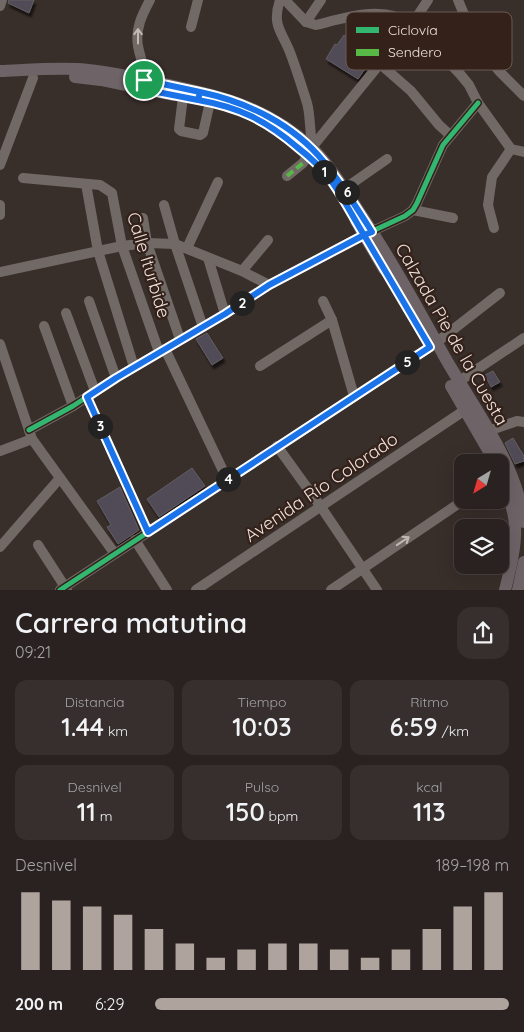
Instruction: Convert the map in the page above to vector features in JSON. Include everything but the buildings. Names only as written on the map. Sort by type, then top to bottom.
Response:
[{"type":"main road","name":"Calzada Pie de la Cuesta","points":[[0,71],[76,69],[102,71],[183,97],[203,98]]},
{"type":"main road","name":"Calzada Pie de la Cuesta","points":[[0,79],[75,77],[143,84],[203,98],[236,109],[268,124],[311,150],[324,161],[344,189],[433,345],[458,382],[509,469],[517,488],[521,525],[505,590]]},
{"type":"main road","name":"Calzada Pie de la Cuesta","points":[[311,150],[368,233]]},
{"type":"main road","name":"Calzada Pie de la Cuesta","points":[[433,345],[465,410],[490,454]]},
{"type":"main road","name":"Calzada Pie de la Cuesta","points":[[509,495],[521,525]]},
{"type":"main road","points":[[518,590],[524,570]]},
{"type":"street","points":[[0,6],[2,0]]},
{"type":"street","points":[[143,84],[144,64],[138,46],[137,32],[140,18],[150,0]]},
{"type":"street","points":[[191,27],[198,0]]},
{"type":"street","points":[[280,0],[276,11],[277,23],[281,37],[290,52],[308,106],[311,150]]},
{"type":"street","points":[[285,0],[306,22],[316,25],[346,19]]},
{"type":"street","points":[[306,22],[321,0]]},
{"type":"street","points":[[420,12],[428,0]]},
{"type":"street","points":[[458,0],[463,12]]},
{"type":"street","points":[[287,176],[303,163],[374,70]]},
{"type":"street","points":[[387,70],[410,91],[450,135]]},
{"type":"street","points":[[456,70],[469,85],[478,103],[511,149],[524,152]]},
{"type":"street","points":[[498,70],[523,94]]},
{"type":"street","points":[[0,165],[33,78]]},
{"type":"street","points":[[183,97],[179,129],[200,135],[203,133],[203,98]]},
{"type":"street","points":[[0,451],[31,434],[116,378],[225,314],[269,285],[368,233],[405,216],[413,210],[443,145],[478,103]]},
{"type":"street","points":[[494,228],[488,205],[492,177],[511,149]]},
{"type":"street","points":[[344,189],[387,159]]},
{"type":"street","points":[[23,178],[86,184],[98,251],[134,367]]},
{"type":"street","points":[[187,248],[218,182]]},
{"type":"street","name":"Calle Iturbide","points":[[86,184],[100,185],[112,193],[122,246],[162,351],[228,479]]},
{"type":"street","points":[[0,205],[0,215]]},
{"type":"street","points":[[164,205],[203,327]]},
{"type":"street","points":[[413,210],[453,218]]},
{"type":"street","points":[[143,218],[147,242],[180,339]]},
{"type":"street","points":[[242,271],[268,240]]},
{"type":"street","points":[[0,272],[147,242],[175,244],[187,248],[242,271],[269,285]]},
{"type":"street","points":[[208,258],[225,314]]},
{"type":"street","points":[[38,545],[64,588],[433,345],[500,293]]},
{"type":"street","points":[[89,301],[116,378]]},
{"type":"street","points":[[323,301],[332,320],[354,396]]},
{"type":"street","points":[[66,313],[91,394],[148,532]]},
{"type":"street","points":[[260,366],[332,320]]},
{"type":"street","points":[[44,326],[73,406]]},
{"type":"street","points":[[458,382],[524,338]]},
{"type":"street","points":[[0,344],[31,434],[115,554]]},
{"type":"street","name":"Avenida Río Colorado","points":[[196,590],[465,410]]},
{"type":"street","points":[[488,431],[517,421],[524,422]]},
{"type":"street","points":[[277,446],[377,590]]},
{"type":"street","points":[[0,547],[60,478]]},
{"type":"street","points":[[331,590],[454,507]]},
{"type":"street","points":[[135,540],[167,590]]},
{"type":"marked path","points":[[287,176],[303,163],[308,156]]},
{"type":"cycle path","points":[[29,430],[73,406],[116,378],[225,314],[269,285],[364,235],[405,216],[413,210],[417,203],[443,145],[478,103]]},
{"type":"cycle path","points":[[60,590],[430,347]]},
{"type":"route","points":[[144,80],[142,89],[198,100],[200,92],[238,102],[258,110],[285,127],[311,148],[337,178],[372,232],[364,235],[430,347],[148,532],[87,397],[180,339],[225,314],[269,285],[364,235],[332,182],[318,165],[282,133],[254,116],[217,103],[198,100],[200,92],[144,80]]}]
